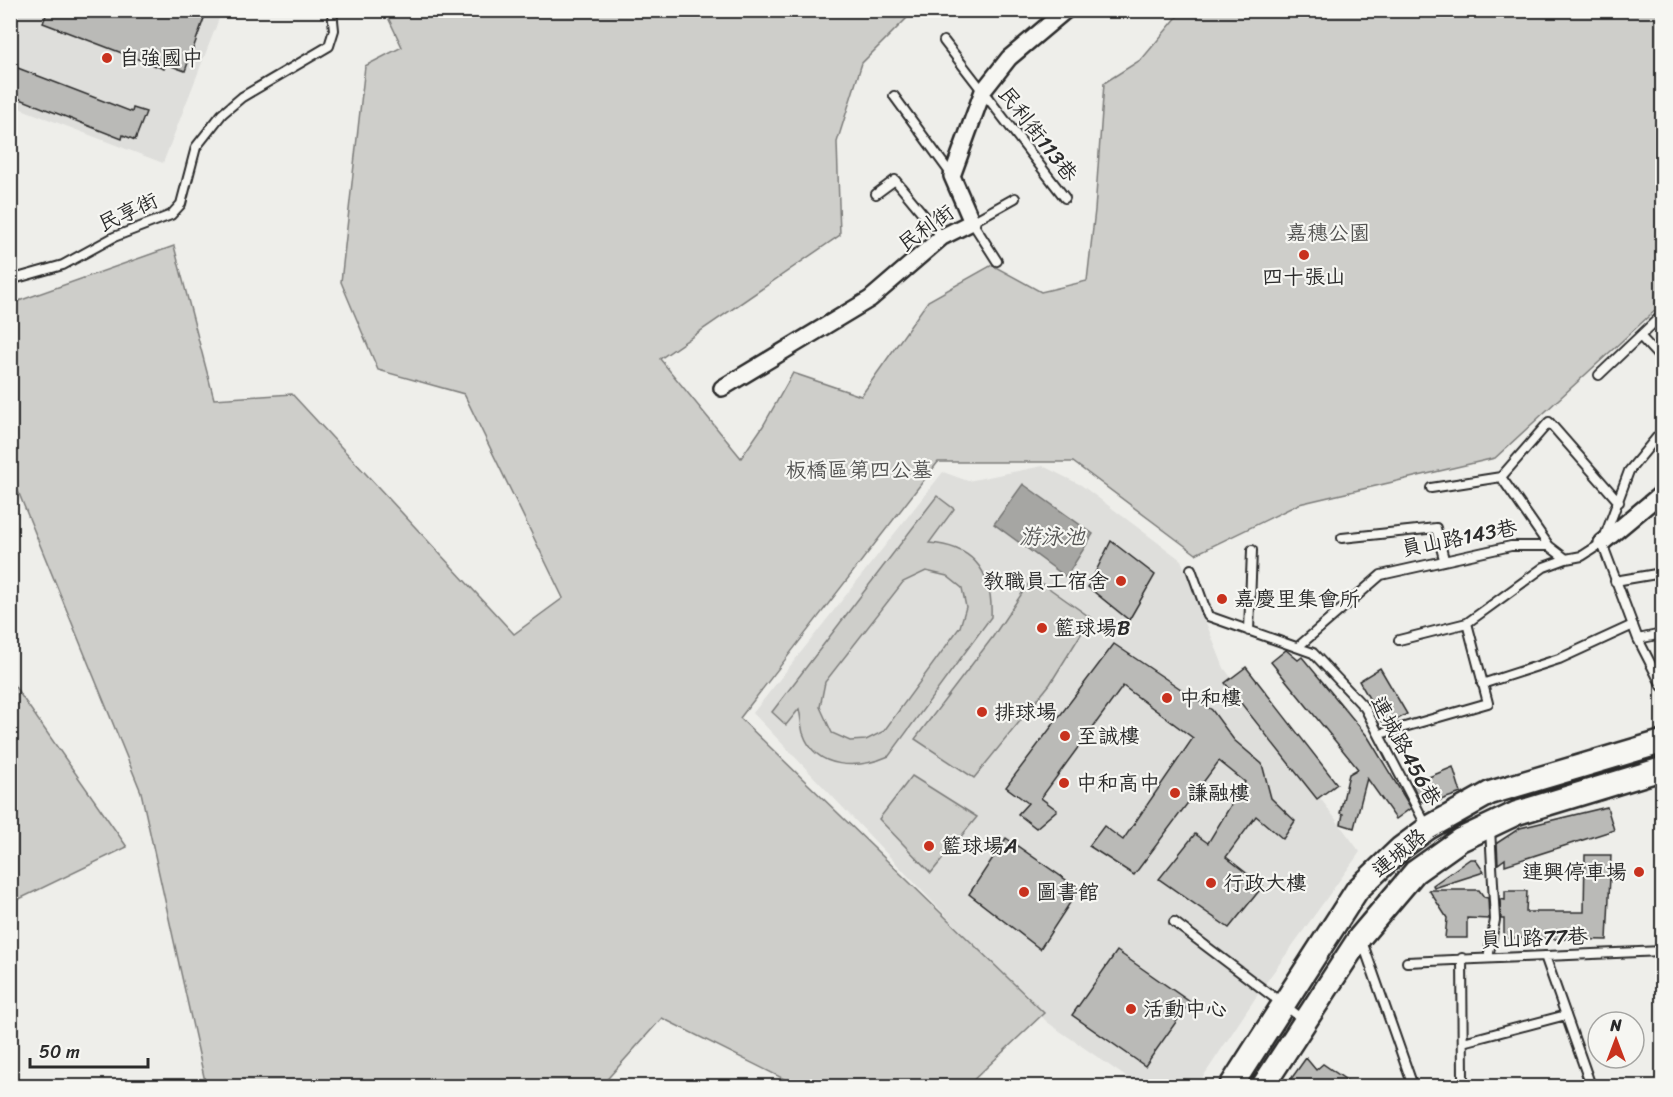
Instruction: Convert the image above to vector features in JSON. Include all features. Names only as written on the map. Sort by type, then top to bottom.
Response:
[{"type":"main road","name":"連城路","points":[[1231,1086],[1357,890],[1401,848],[1428,828],[1490,793],[1662,742]]},
{"type":"main road","name":"連城路","points":[[1263,1086],[1359,937],[1414,872],[1460,840],[1517,813],[1662,769]]},
{"type":"street","name":"民利街","points":[[722,388],[870,299],[942,237],[972,222],[952,176],[983,91],[1008,58],[1066,10]]},
{"type":"street","points":[[1602,543],[1662,493]]},
{"type":"lane","name":"民享街","points":[[10,280],[63,265],[114,237],[171,215],[181,204],[196,147],[222,114],[242,97],[329,46],[334,30],[333,10]]},
{"type":"lane","name":"民利街113巷","points":[[944,41],[1065,198]]},
{"type":"lane","points":[[894,96],[952,176]]},
{"type":"lane","points":[[876,194],[895,180],[942,237]]},
{"type":"lane","points":[[997,261],[972,222],[1015,198]]},
{"type":"lane","points":[[1599,375],[1662,315]]},
{"type":"lane","points":[[1640,336],[1662,360]]},
{"type":"lane","points":[[1431,488],[1501,477],[1549,422],[1619,502]]},
{"type":"lane","points":[[1399,640],[1467,623],[1544,567],[1582,556],[1602,543],[1629,471],[1662,431]]},
{"type":"lane","points":[[1501,477],[1549,546]]},
{"type":"lane","points":[[1342,538],[1436,528],[1444,559]]},
{"type":"lane","points":[[1602,543],[1638,639],[1662,686]]},
{"type":"lane","name":"員山路143巷","points":[[1299,646],[1381,575],[1444,559],[1511,546],[1549,546],[1566,559]]},
{"type":"lane","points":[[1249,631],[1252,550]]},
{"type":"lane","name":"連城路456巷","points":[[1191,569],[1208,616],[1299,646],[1313,653],[1365,708],[1428,828]]},
{"type":"lane","points":[[1615,581],[1662,573]]},
{"type":"lane","points":[[1380,734],[1488,703],[1467,623]]},
{"type":"lane","points":[[1482,684],[1559,659],[1633,625]]},
{"type":"lane","points":[[1638,639],[1662,634]]},
{"type":"lane","points":[[1488,958],[1495,920],[1489,825]]},
{"type":"lane","points":[[1174,921],[1305,1021]]},
{"type":"lane","points":[[1359,937],[1365,945],[1413,1086]]},
{"type":"lane","name":"員山路77巷","points":[[1407,962],[1662,951]]},
{"type":"lane","points":[[1545,956],[1591,1086]]},
{"type":"lane","points":[[1462,958],[1463,1078]]},
{"type":"lane","points":[[1463,1042],[1566,1014]]},
{"type":"shaded area","name":"自強國中","points":[[10,11],[222,11],[163,163],[11,105]]},
{"type":"shaded area","name":"中和高中","points":[[1043,466],[1081,485],[1181,560],[1224,668],[1360,852],[1262,988],[1197,1086],[1139,1086],[1047,1022],[753,713],[943,472],[968,481]]},
{"type":"green space","points":[[385,11],[914,11],[862,63],[837,142],[840,235],[660,359],[741,458],[763,426],[793,373],[861,396],[928,301],[992,265],[1041,292],[1087,281],[1095,210],[1104,83],[1142,59],[1182,11],[1662,11],[1662,304],[1495,458],[1299,504],[1196,554],[1073,462],[938,462],[740,718],[1044,1013],[967,1086],[798,1086],[662,1018],[601,1086],[206,1086],[141,792],[11,474],[10,304],[174,246],[214,399],[292,394],[514,634],[563,598],[464,394],[378,370],[341,282],[365,66],[402,47]]},
{"type":"green space","points":[[937,496],[954,509],[929,543],[945,545],[958,550],[978,565],[989,587],[991,617],[889,756],[852,764],[840,764],[828,760],[809,745],[803,733],[799,709],[786,725],[772,712]],"holes":[[[926,571],[947,576],[962,588],[966,607],[960,627],[884,731],[866,740],[850,741],[832,733],[820,707],[825,682],[903,582]]]},
{"type":"green space","name":"排球場","points":[[1033,577],[1091,618],[1050,684],[974,778],[915,739],[992,638]]},
{"type":"green space","points":[[11,681],[127,847],[10,903]]},
{"type":"green space","name":"籃球場A","points":[[912,776],[977,817],[931,873],[879,819]]},
{"type":"water","name":"游泳池","points":[[1023,484],[1093,534],[1066,577],[994,524]]},
{"type":"building","points":[[48,10],[207,10],[185,71],[166,64],[164,69],[43,23]]},
{"type":"building","points":[[10,65],[132,112],[133,108],[146,112],[135,140],[123,135],[122,139],[10,95]]},
{"type":"building","name":"教職員工宿舍","points":[[1111,541],[1155,575],[1129,620],[1088,587]]},
{"type":"building","points":[[1114,644],[1212,710],[1234,740],[1262,764],[1271,798],[1295,821],[1283,839],[1256,816],[1226,857],[1263,886],[1229,928],[1159,879],[1195,834],[1208,843],[1245,782],[1219,761],[1134,875],[1089,846],[1104,826],[1123,840],[1193,738],[1123,686],[1041,798],[1057,810],[1036,828],[1018,814],[1028,803],[1006,787]]},
{"type":"building","points":[[1286,650],[1298,660],[1302,657],[1368,737],[1411,808],[1396,819],[1367,778],[1354,828],[1341,824],[1343,814],[1340,813],[1349,774],[1358,769],[1271,662]]},
{"type":"building","points":[[1246,667],[1337,784],[1317,799],[1225,683]]},
{"type":"building","points":[[1380,668],[1407,714],[1385,726],[1359,681]]},
{"type":"building","points":[[1453,767],[1461,793],[1432,803],[1420,801],[1412,784]]},
{"type":"building","points":[[1607,807],[1614,830],[1505,865],[1505,859],[1498,864],[1497,843],[1520,828]]},
{"type":"building","name":"圖書館","points":[[1006,838],[1079,889],[1040,949],[969,894]]},
{"type":"building","points":[[1585,855],[1611,855],[1607,940],[1504,938],[1504,919],[1501,919],[1500,899],[1505,900],[1505,891],[1527,891],[1526,912],[1584,912]]},
{"type":"building","points":[[1470,859],[1475,859],[1484,872],[1434,888],[1433,885]]},
{"type":"building","points":[[1429,890],[1479,890],[1484,897],[1488,898],[1489,919],[1467,918],[1467,938],[1445,938],[1447,918]]},
{"type":"building","name":"活動中心","points":[[1117,951],[1190,1002],[1145,1066],[1072,1015]]},
{"type":"building","points":[[1306,1058],[1316,1070],[1323,1064],[1355,1086],[1286,1086]]},
{"type":"place","name":"自強國中","points":[[107,58]]},
{"type":"place","name":"四十張山","points":[[1304,255]]},
{"type":"place","name":"教職員工宿舍","points":[[1121,581]]},
{"type":"place","name":"嘉慶里集會所","points":[[1222,599]]},
{"type":"place","name":"籃球場B","points":[[1042,628]]},
{"type":"place","name":"中和樓","points":[[1167,698]]},
{"type":"place","name":"排球場","points":[[982,712]]},
{"type":"place","name":"至誠樓","points":[[1065,736]]},
{"type":"place","name":"中和高中","points":[[1064,783]]},
{"type":"place","name":"謙融樓","points":[[1175,793]]},
{"type":"place","name":"籃球場A","points":[[929,846]]},
{"type":"place","name":"連興停車場","points":[[1639,872]]},
{"type":"place","name":"行政大樓","points":[[1211,883]]},
{"type":"place","name":"圖書館","points":[[1024,892]]},
{"type":"place","name":"活動中心","points":[[1131,1009]]},
{"type":"park label","name":"嘉穗公園","points":[[1328,233]]},
{"type":"park label","name":"板橋區第四公墓","points":[[859,470]]}]
